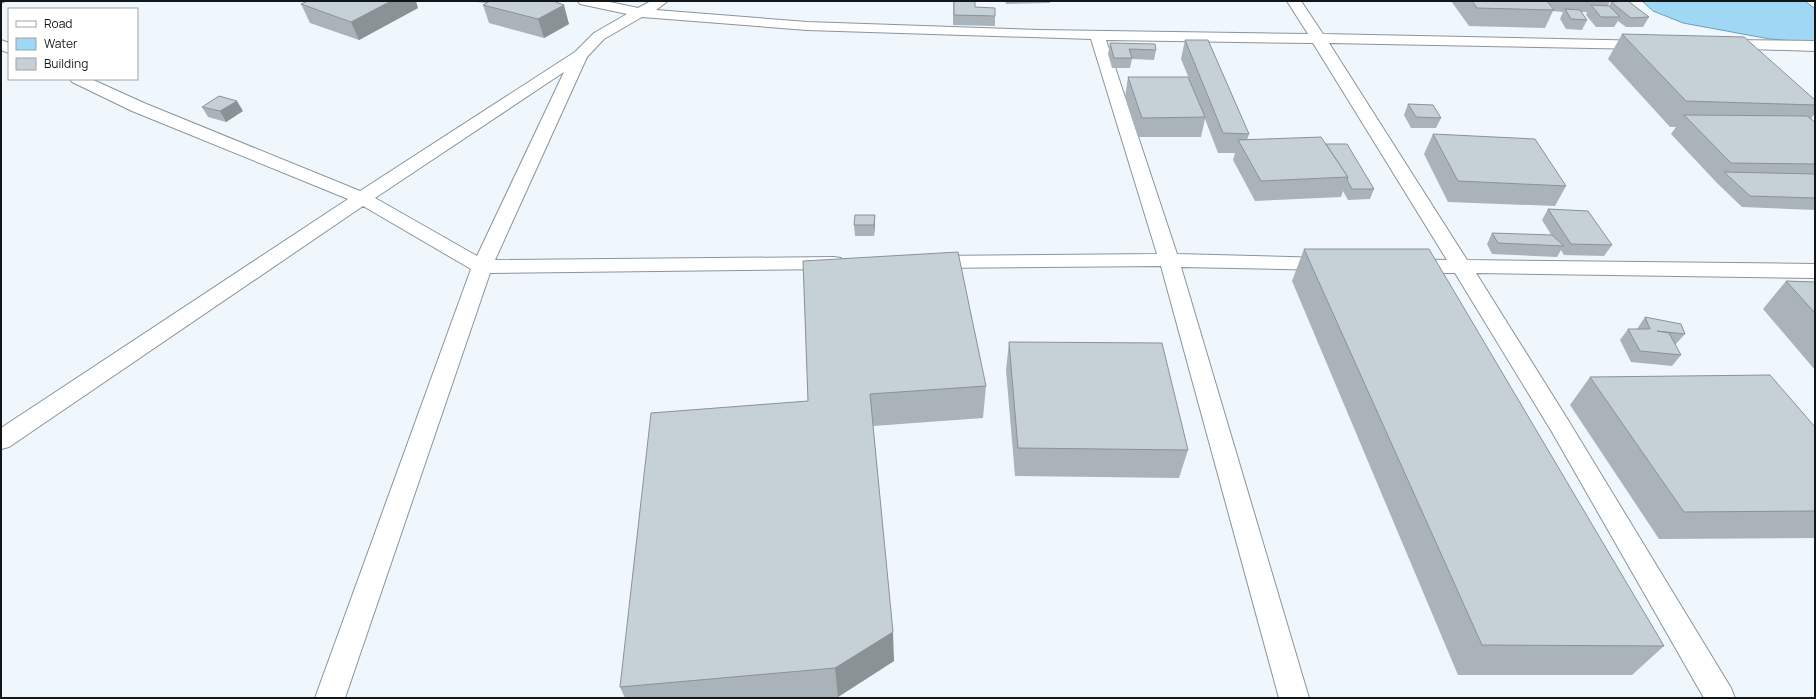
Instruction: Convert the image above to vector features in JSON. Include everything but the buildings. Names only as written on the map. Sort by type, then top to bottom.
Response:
[{"type":"street","points":[[585,1],[640,13],[807,26],[1098,35],[1663,44]]},
{"type":"street","points":[[1,440],[362,198],[580,55],[599,36],[661,1]]},
{"type":"street","points":[[1294,1],[1316,38],[1373,125],[1564,433],[1720,698]]},
{"type":"street","points":[[1098,35],[1169,260],[1294,698]]},
{"type":"street","points":[[1710,45],[1815,46]]},
{"type":"street","points":[[330,698],[482,267],[580,55]]},
{"type":"street","points":[[80,80],[138,107],[362,198],[482,267],[849,263]]},
{"type":"street","points":[[913,262],[1169,260],[1343,264]]},
{"type":"street","points":[[1390,265],[1815,271]]},
{"type":"water","points":[[1642,1],[1805,1],[1815,9],[1815,43],[1770,39],[1683,23],[1653,11]]}]
